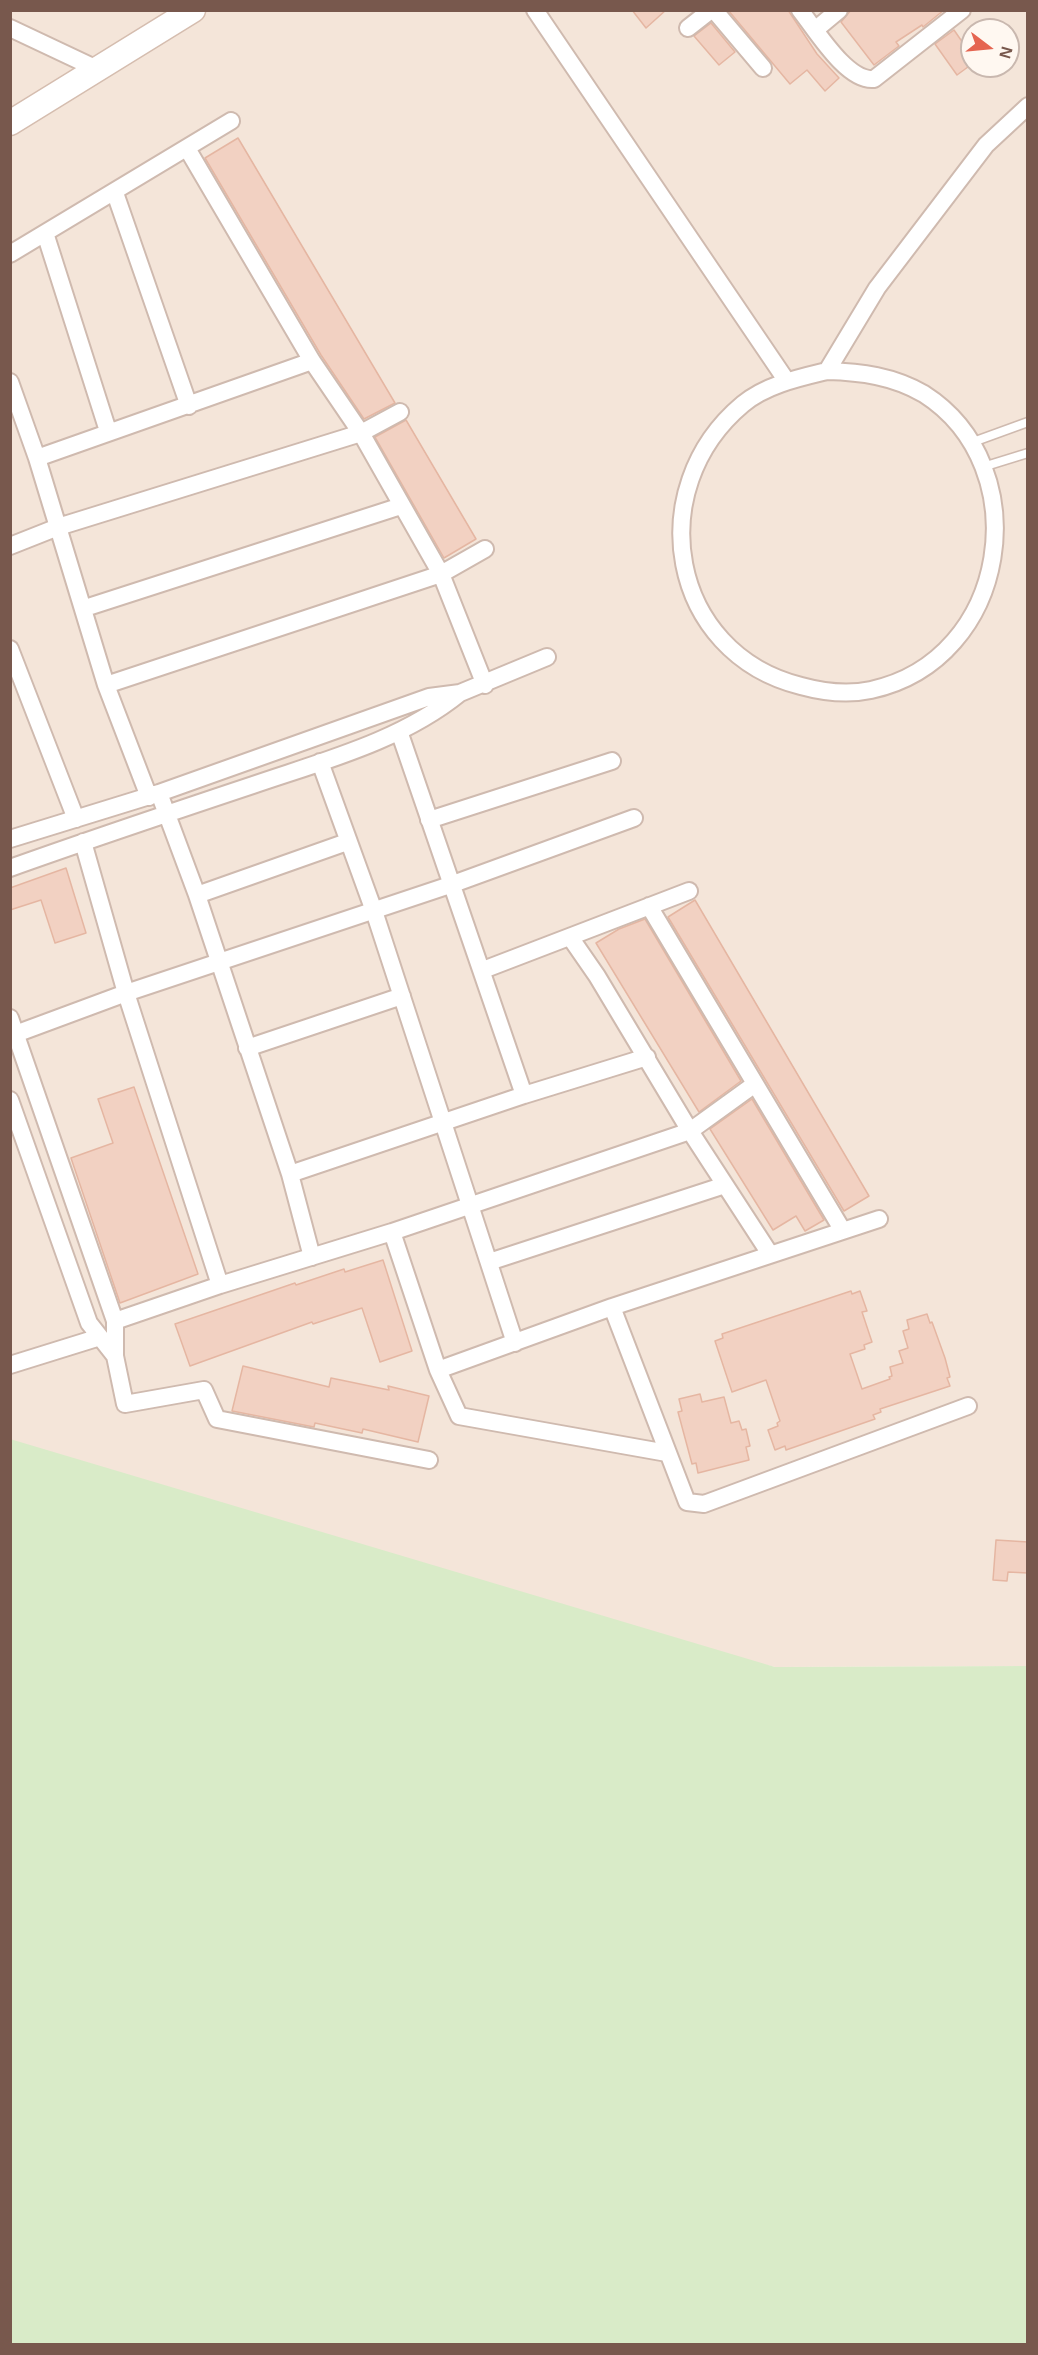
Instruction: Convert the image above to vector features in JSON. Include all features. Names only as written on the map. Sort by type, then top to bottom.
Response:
[{"type":"street","points":[[535,10],[786,380]]},
{"type":"street","points":[[688,28],[712,10],[763,68]]},
{"type":"street","points":[[800,10],[850,72],[860,78],[874,79],[963,10]]},
{"type":"street","points":[[815,30],[839,10]]},
{"type":"street","points":[[10,123],[99,70],[190,11]]},
{"type":"street","points":[[10,28],[99,70]]},
{"type":"street","points":[[826,371],[877,288],[986,145],[1028,106]]},
{"type":"street","points":[[10,254],[188,150],[231,121]]},
{"type":"street","points":[[188,150],[312,361],[361,433],[441,574],[485,685]]},
{"type":"street","points":[[116,193],[189,406]]},
{"type":"street","points":[[45,233],[108,431]]},
{"type":"street","points":[[38,458],[108,431],[189,406],[312,361]]},
{"type":"street","points":[[826,371],[861,372],[894,380],[925,395],[951,416],[973,442],[987,466],[999,513],[998,561],[982,606],[954,645],[916,674],[871,690],[823,692],[777,680],[736,655],[705,619],[685,575],[680,527],[688,480],[710,437],[744,403],[786,380],[826,371]]},
{"type":"street","points":[[10,382],[38,458],[85,608],[106,685],[154,795],[169,813],[290,1174],[312,1257]]},
{"type":"street","points":[[10,546],[58,527],[361,433],[400,412]]},
{"type":"street","points":[[85,608],[401,506]]},
{"type":"street","points":[[106,685],[441,574],[485,549]]},
{"type":"street","points":[[10,649],[76,819]]},
{"type":"street","points":[[10,839],[154,795],[429,697],[460,693],[485,685],[547,657]]},
{"type":"street","points":[[10,868],[320,762],[399,731],[439,711],[460,693]]},
{"type":"street","points":[[399,731],[483,970],[524,1095]]},
{"type":"street","points":[[429,820],[612,761]]},
{"type":"street","points":[[320,762],[347,842],[374,911],[445,1122],[514,1343]]},
{"type":"street","points":[[13,1036],[126,993],[453,884],[634,818]]},
{"type":"street","points":[[83,842],[126,993],[220,1285]]},
{"type":"street","points":[[197,895],[347,842]]},
{"type":"street","points":[[483,970],[689,891]]},
{"type":"street","points":[[649,906],[843,1231]]},
{"type":"street","points":[[570,937],[647,1057],[690,1131],[770,1254]]},
{"type":"street","points":[[247,1048],[402,996]]},
{"type":"street","points":[[10,1018],[13,1036],[115,1321],[115,1356],[125,1404],[204,1390],[217,1419],[429,1460]]},
{"type":"street","points":[[290,1174],[524,1095],[647,1057]]},
{"type":"street","points":[[115,1321],[220,1285],[392,1232],[690,1131],[755,1084]]},
{"type":"street","points":[[10,1100],[89,1323],[115,1356]]},
{"type":"street","points":[[489,1262],[726,1185]]},
{"type":"street","points":[[438,1370],[612,1307],[879,1219]]},
{"type":"street","points":[[392,1232],[438,1370],[459,1416],[667,1453]]},
{"type":"street","points":[[612,1307],[687,1502],[704,1504],[968,1406]]},
{"type":"street","points":[[10,1365],[100,1337]]},
{"type":"lane","points":[[973,442],[1028,422]]},
{"type":"lane","points":[[987,466],[1028,453]]},
{"type":"shaded area","points":[[11,11],[1027,11],[1027,1666],[775,1667],[11,1485]]},
{"type":"green space","points":[[10,1439],[775,1667],[1027,1666],[1027,2344],[11,2344]]},
{"type":"building","points":[[632,10],[666,10],[646,28]]},
{"type":"building","points":[[728,10],[788,10],[817,54],[839,78],[825,91],[807,70],[790,84]]},
{"type":"building","points":[[851,10],[944,10],[923,27],[922,25],[896,42],[899,46],[874,65],[841,22]]},
{"type":"building","points":[[711,23],[735,52],[719,65],[694,36]]},
{"type":"building","points":[[954,30],[960,39],[960,73],[957,75],[935,44]]},
{"type":"building","points":[[238,138],[395,403],[364,419],[321,355],[205,158]]},
{"type":"building","points":[[406,420],[476,539],[444,558],[375,437]]},
{"type":"building","points":[[66,868],[86,933],[55,943],[41,900],[10,910],[10,888]]},
{"type":"building","points":[[695,900],[869,1196],[844,1211],[668,917]]},
{"type":"building","points":[[645,919],[741,1081],[699,1112],[596,943],[619,929]]},
{"type":"building","points":[[134,1087],[198,1274],[120,1303],[71,1158],[113,1143],[98,1099]]},
{"type":"building","points":[[752,1099],[824,1220],[805,1231],[796,1216],[773,1230],[710,1129]]},
{"type":"building","points":[[383,1260],[412,1351],[380,1362],[362,1308],[313,1324],[312,1322],[190,1366],[175,1324],[295,1283],[296,1285],[344,1269],[345,1272]]},
{"type":"building","points":[[851,1291],[852,1294],[860,1291],[867,1311],[862,1312],[872,1342],[864,1345],[865,1349],[850,1354],[862,1389],[890,1379],[889,1377],[892,1376],[890,1367],[903,1363],[899,1351],[908,1348],[903,1331],[909,1329],[907,1320],[927,1314],[945,1358],[950,1386],[880,1409],[881,1412],[873,1415],[875,1419],[786,1450],[785,1446],[775,1450],[768,1430],[778,1426],[777,1423],[780,1421],[766,1380],[732,1392],[715,1341],[723,1338],[722,1334]]},
{"type":"building","points":[[243,1366],[329,1387],[331,1378],[389,1390],[388,1386],[429,1396],[418,1442],[363,1429],[362,1433],[315,1423],[314,1427],[232,1411]]},
{"type":"building","points":[[700,1394],[702,1402],[724,1397],[731,1423],[739,1421],[742,1430],[746,1429],[750,1446],[746,1447],[749,1460],[698,1473],[696,1463],[692,1464],[678,1412],[682,1411],[679,1399]]},
{"type":"building","points":[[996,1540],[1028,1542],[1028,1573],[1008,1572],[1007,1581],[993,1580]]}]
